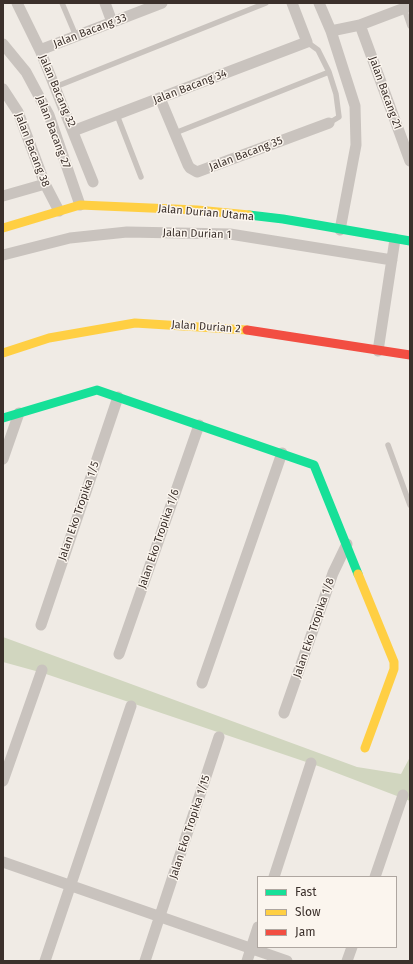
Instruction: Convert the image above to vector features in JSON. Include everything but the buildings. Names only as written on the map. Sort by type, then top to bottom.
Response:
[{"type":"street","name":"Jalan Bacang 32","points":[[17,3],[40,50],[74,131],[93,182]]},
{"type":"street","points":[[105,3],[112,22]]},
{"type":"street","points":[[292,3],[307,42]]},
{"type":"street","points":[[319,3],[331,31],[355,106],[357,126],[352,173],[340,230]]},
{"type":"street","name":"Jalan Bacang 33","points":[[40,50],[158,4]]},
{"type":"street","points":[[331,31],[360,25],[407,7]]},
{"type":"street","name":"Jalan Bacang 21","points":[[360,25],[410,161]]},
{"type":"street","name":"Jalan Bacang 34","points":[[74,131],[307,42]]},
{"type":"street","name":"Jalan Bacang 27","points":[[3,44],[26,72],[49,115],[80,205]]},
{"type":"street","name":"Jalan Bacang 38","points":[[3,89],[18,112],[45,184],[59,212]]},
{"type":"street","name":"Jalan Bacang 35","points":[[160,98],[188,165],[193,171],[197,172],[329,123]]},
{"type":"street","points":[[3,196],[45,184]]},
{"type":"street","name":"Jalan Durian Utama","points":[[3,228],[80,205],[197,210],[283,219],[410,241]]},
{"type":"street","name":"Jalan Durian 1","points":[[3,255],[70,238],[127,232],[230,234],[392,260]]},
{"type":"street","points":[[378,351],[395,239]]},
{"type":"street","name":"Jalan Durian 2","points":[[3,353],[49,338],[136,323],[241,329],[410,355]]},
{"type":"street","points":[[3,418],[93,390],[118,397],[310,462],[316,467],[395,664],[365,748]]},
{"type":"street","name":"Jalan Eko Tropika 1/5","points":[[41,625],[118,397]]},
{"type":"street","points":[[3,459],[19,413]]},
{"type":"street","name":"Jalan Eko Tropika 1/6","points":[[119,654],[199,425]]},
{"type":"street","points":[[202,683],[282,453]]},
{"type":"street","name":"Jalan Eko Tropika 1/8","points":[[284,713],[333,573],[347,544]]},
{"type":"street","points":[[3,781],[42,670]]},
{"type":"street","points":[[45,961],[131,706]]},
{"type":"street","name":"Jalan Eko Tropika 1/15","points":[[145,961],[219,737]]},
{"type":"street","points":[[274,876],[311,763]]},
{"type":"street","points":[[375,876],[403,795]]},
{"type":"street","points":[[3,862],[160,918],[287,961]]},
{"type":"street","points":[[247,961],[257,930]]},
{"type":"street","points":[[347,961],[352,948]]},
{"type":"lane","points":[[62,3],[76,36]]},
{"type":"lane","points":[[55,87],[266,3]]},
{"type":"lane","points":[[407,7],[410,26]]},
{"type":"lane","points":[[307,42],[318,50],[329,72],[336,94],[339,114],[336,120],[329,123]]},
{"type":"lane","points":[[175,133],[329,72]]},
{"type":"lane","points":[[117,114],[141,177]]},
{"type":"lane","points":[[388,445],[410,505]]},
{"type":"green space","points":[[3,637],[357,767],[401,774],[410,757],[410,801],[321,767],[43,673],[3,662]]},
{"type":"traffic: fast","points":[[249,215],[283,219],[410,241]]},
{"type":"traffic: fast","points":[[3,418],[97,390],[314,465],[358,574]]},
{"type":"traffic: slow","points":[[3,228],[80,205],[197,210],[249,215]]},
{"type":"traffic: slow","points":[[3,353],[49,338],[135,323],[247,330]]},
{"type":"traffic: slow","points":[[358,574],[394,662],[394,669],[365,748]]},
{"type":"traffic: jam","points":[[247,330],[410,355]]}]
